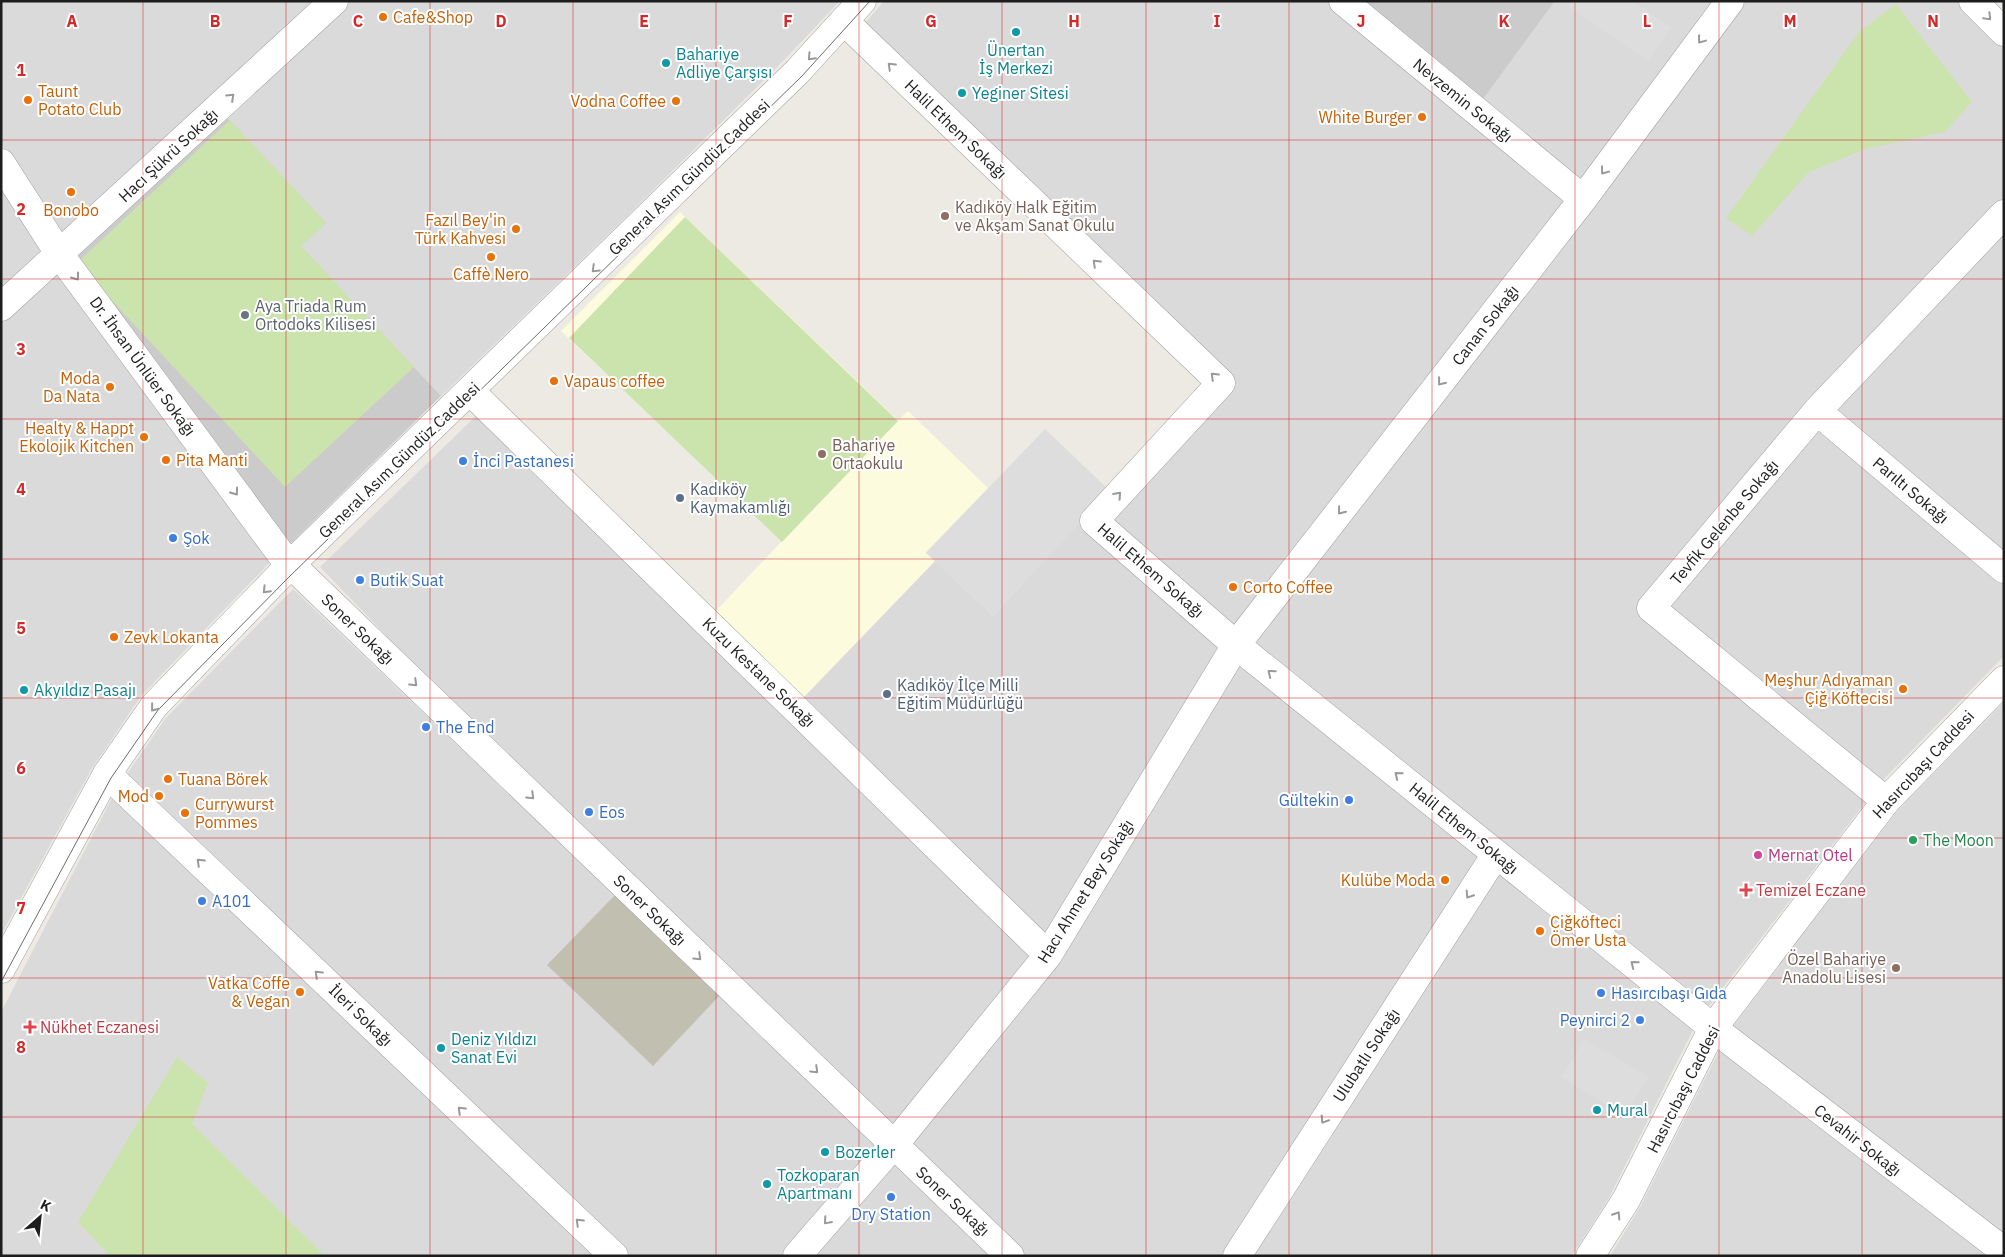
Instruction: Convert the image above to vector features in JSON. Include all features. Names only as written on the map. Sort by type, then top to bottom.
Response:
[{"type":"street","name":"Hacı Şükrü Sokağı","points":[[1,307],[60,255],[334,1]]},
{"type":"street","name":"General Asım Gündüz Caddesi","points":[[1,969],[107,774],[154,706],[291,564],[797,72],[862,1]]},
{"type":"street","name":"Nevzemin Sokağı","points":[[1343,1],[1584,199]]},
{"type":"street","name":"Canan Sokağı","points":[[1236,646],[1584,199],[1730,1]]},
{"type":"street","points":[[1972,1],[2004,32]]},
{"type":"street","name":"Halil Ethem Sokağı","points":[[844,21],[1221,383],[1094,521],[1236,646],[1713,1028]]},
{"type":"street","name":"Dr. İhsan Ünlüer Sokağı","points":[[1,163],[60,255],[291,564]]},
{"type":"street","name":"Tevfik Gelenbe Sokağı","points":[[1886,801],[1651,608],[1817,411],[2004,214]]},
{"type":"street","name":"Kuzu Kestane Sokağı","points":[[470,391],[1048,955]]},
{"type":"street","name":"Parıltı Sokağı","points":[[1817,411],[2004,569]]},
{"type":"street","name":"Soner Sokağı","points":[[291,564],[1010,1256]]},
{"type":"street","name":"Hacı Ahmet Bey Sokağı","points":[[797,1256],[893,1145],[1048,955],[1236,646]]},
{"type":"street","name":"Hasırcıbaşı Caddesi","points":[[1590,1256],[1626,1200],[1713,1028],[1886,801],[2004,680]]},
{"type":"street","name":"İleri Sokağı","points":[[107,774],[614,1256]]},
{"type":"street","name":"Ulubatlı Sokağı","points":[[1237,1256],[1496,854]]},
{"type":"street","name":"Cevahir Sokağı","points":[[1713,1028],[2004,1251]]},
{"type":"shaded area","points":[[1,1],[320,1],[62,239],[1,144]]},
{"type":"shaded area","points":[[348,1],[840,1],[782,62],[627,216],[441,396],[301,246],[325,223],[225,115]]},
{"type":"shaded area","points":[[884,1],[1328,1],[1570,200],[1235,631],[1107,514],[1230,381],[858,31]]},
{"type":"shaded area","points":[[1358,1],[1555,1],[1481,102]]},
{"type":"shaded area","points":[[1555,1],[1718,1],[1581,185],[1481,102]]},
{"type":"shaded area","points":[[1571,1],[1632,1],[1671,27],[1648,61],[1568,7]]},
{"type":"shaded area","points":[[1744,1],[1959,1],[2004,46],[2004,199],[1809,406],[1644,601],[1868,799],[1706,1010],[1250,644],[1595,201]]},
{"type":"shaded area","name":"Aya Triada Rum Ortodoks Kilisesi","points":[[225,115],[326,223],[301,246],[441,396],[289,545],[74,256]]},
{"type":"shaded area","points":[[1,182],[48,254],[1,295]]},
{"type":"shaded area","name":"Bahariye Ortaokulu","points":[[680,212],[898,420],[908,411],[988,488],[926,552],[935,561],[802,699],[712,615],[782,541],[561,331]]},
{"type":"shaded area","points":[[2004,228],[2004,555],[1832,411]]},
{"type":"shaded area","points":[[58,270],[273,559],[141,696],[91,770],[1,935],[1,320]]},
{"type":"shaded area","points":[[479,413],[1035,955],[892,1132],[497,750],[320,567]]},
{"type":"shaded area","points":[[1818,426],[2004,582],[2004,656],[1880,783],[1665,607]]},
{"type":"shaded area","points":[[1045,429],[1110,491],[993,616],[926,553]]},
{"type":"shaded area","points":[[1085,516],[1223,647],[1046,938],[802,699],[935,561],[993,616]]},
{"type":"shaded area","points":[[293,589],[879,1146],[783,1256],[628,1256],[125,777],[165,719]]},
{"type":"shaded area","points":[[1238,661],[1482,855],[1226,1256],[1024,1256],[907,1145]]},
{"type":"shaded area","points":[[2004,702],[2004,1238],[1731,1029],[1897,811]]},
{"type":"shaded area","points":[[114,794],[600,1256],[1,1256],[1,1012]]},
{"type":"shaded area","points":[[1497,868],[1695,1026],[1609,1198],[1572,1256],[1248,1256]]},
{"type":"shaded area","points":[[617,893],[721,994],[653,1066],[547,965]]},
{"type":"shaded area","points":[[1584,1039],[1649,1077],[1625,1116],[1561,1077]]},
{"type":"shaded area","points":[[1721,1047],[1994,1256],[1610,1256],[1640,1207]]},
{"type":"shaded area","points":[[893,1159],[995,1256],[810,1256]]},
{"type":"green space","points":[[1896,4],[1972,102],[1945,132],[1866,149],[1809,172],[1752,236],[1726,218],[1859,32]]},
{"type":"green space","name":"Aya Triada Rum Ortodoks Kilisesi","points":[[230,120],[326,223],[301,246],[414,367],[285,487],[77,263]]},
{"type":"green space","name":"Bahariye Ortaokulu","points":[[685,217],[898,421],[782,542],[569,338]]},
{"type":"green space","points":[[177,1057],[208,1083],[192,1124],[325,1256],[110,1256],[78,1222]]},
{"type":"tram line","points":[[1,982],[111,778],[158,710],[288,578],[802,76],[870,1]]},
{"type":"place","name":"Cafe&Shop","points":[[383,17]]},
{"type":"place","name":"Ünertan İş Merkezi","points":[[1016,32]]},
{"type":"place","name":"Bahariye Adliye Çarşısı","points":[[666,63]]},
{"type":"place","name":"Yeginer Sitesi","points":[[962,93]]},
{"type":"place","name":"Taunt Potato Club","points":[[28,100]]},
{"type":"place","name":"Vodna Coffee","points":[[676,101]]},
{"type":"place","name":"White Burger","points":[[1422,117]]},
{"type":"place","name":"Bonobo","points":[[71,192]]},
{"type":"place","name":"Kadıköy Halk Eğitim ve Akşam Sanat Okulu","points":[[945,216]]},
{"type":"place","name":"Fazıl Bey'in Türk Kahvesi","points":[[516,229]]},
{"type":"place","name":"Caffè Nero","points":[[491,257]]},
{"type":"place","name":"Aya Triada Rum Ortodoks Kilisesi","points":[[245,315]]},
{"type":"place","name":"Vapaus coffee","points":[[554,381]]},
{"type":"place","name":"Moda Da Nata","points":[[110,387]]},
{"type":"place","name":"Healty & Happt Ekolojik Kitchen","points":[[144,437]]},
{"type":"place","name":"Bahariye Ortaokulu","points":[[822,454]]},
{"type":"place","name":"Pita Manti","points":[[166,460]]},
{"type":"place","name":"İnci Pastanesi","points":[[463,461]]},
{"type":"place","name":"Kadıköy Kaymakamlığı","points":[[680,498]]},
{"type":"place","name":"Şok","points":[[173,538]]},
{"type":"place","name":"Butik Suat","points":[[360,580]]},
{"type":"place","name":"Corto Coffee","points":[[1233,587]]},
{"type":"place","name":"Zevk Lokanta","points":[[114,637]]},
{"type":"place","name":"Meşhur Adıyaman Çiğ Köftecisi","points":[[1903,689]]},
{"type":"place","name":"Akyıldız Pasajı","points":[[24,690]]},
{"type":"place","name":"Kadıköy İlçe Milli Eğitim Müdürlüğü","points":[[887,694]]},
{"type":"place","name":"The End","points":[[426,727]]},
{"type":"place","name":"Tuana Börek","points":[[168,779]]},
{"type":"place","name":"Mod","points":[[159,796]]},
{"type":"place","name":"Gültekin","points":[[1349,800]]},
{"type":"place","name":"Eos","points":[[589,812]]},
{"type":"place","name":"Currywurst Pommes","points":[[185,813]]},
{"type":"place","name":"The Moon","points":[[1913,840]]},
{"type":"place","name":"Mernat Otel","points":[[1758,855]]},
{"type":"place","name":"Kulübe Moda","points":[[1445,880]]},
{"type":"place","name":"Temizel Eczane","points":[[1746,890]]},
{"type":"place","name":"A101","points":[[202,901]]},
{"type":"place","name":"Çiğköfteci Ömer Usta","points":[[1540,931]]},
{"type":"place","name":"Özel Bahariye Anadolu Lisesi","points":[[1896,968]]},
{"type":"place","name":"Vatka Coffe & Vegan","points":[[300,992]]},
{"type":"place","name":"Hasırcıbaşı Gıda","points":[[1601,993]]},
{"type":"place","name":"Peynirci 2","points":[[1640,1020]]},
{"type":"place","name":"Nükhet Eczanesi","points":[[30,1027]]},
{"type":"place","name":"Deniz Yıldızı Sanat Evi","points":[[441,1048]]},
{"type":"place","name":"Mural","points":[[1597,1110]]},
{"type":"place","name":"Bozerler","points":[[825,1152]]},
{"type":"place","name":"Tozkoparan Apartmanı","points":[[767,1184]]},
{"type":"place","name":"Dry Station","points":[[891,1197]]}]
